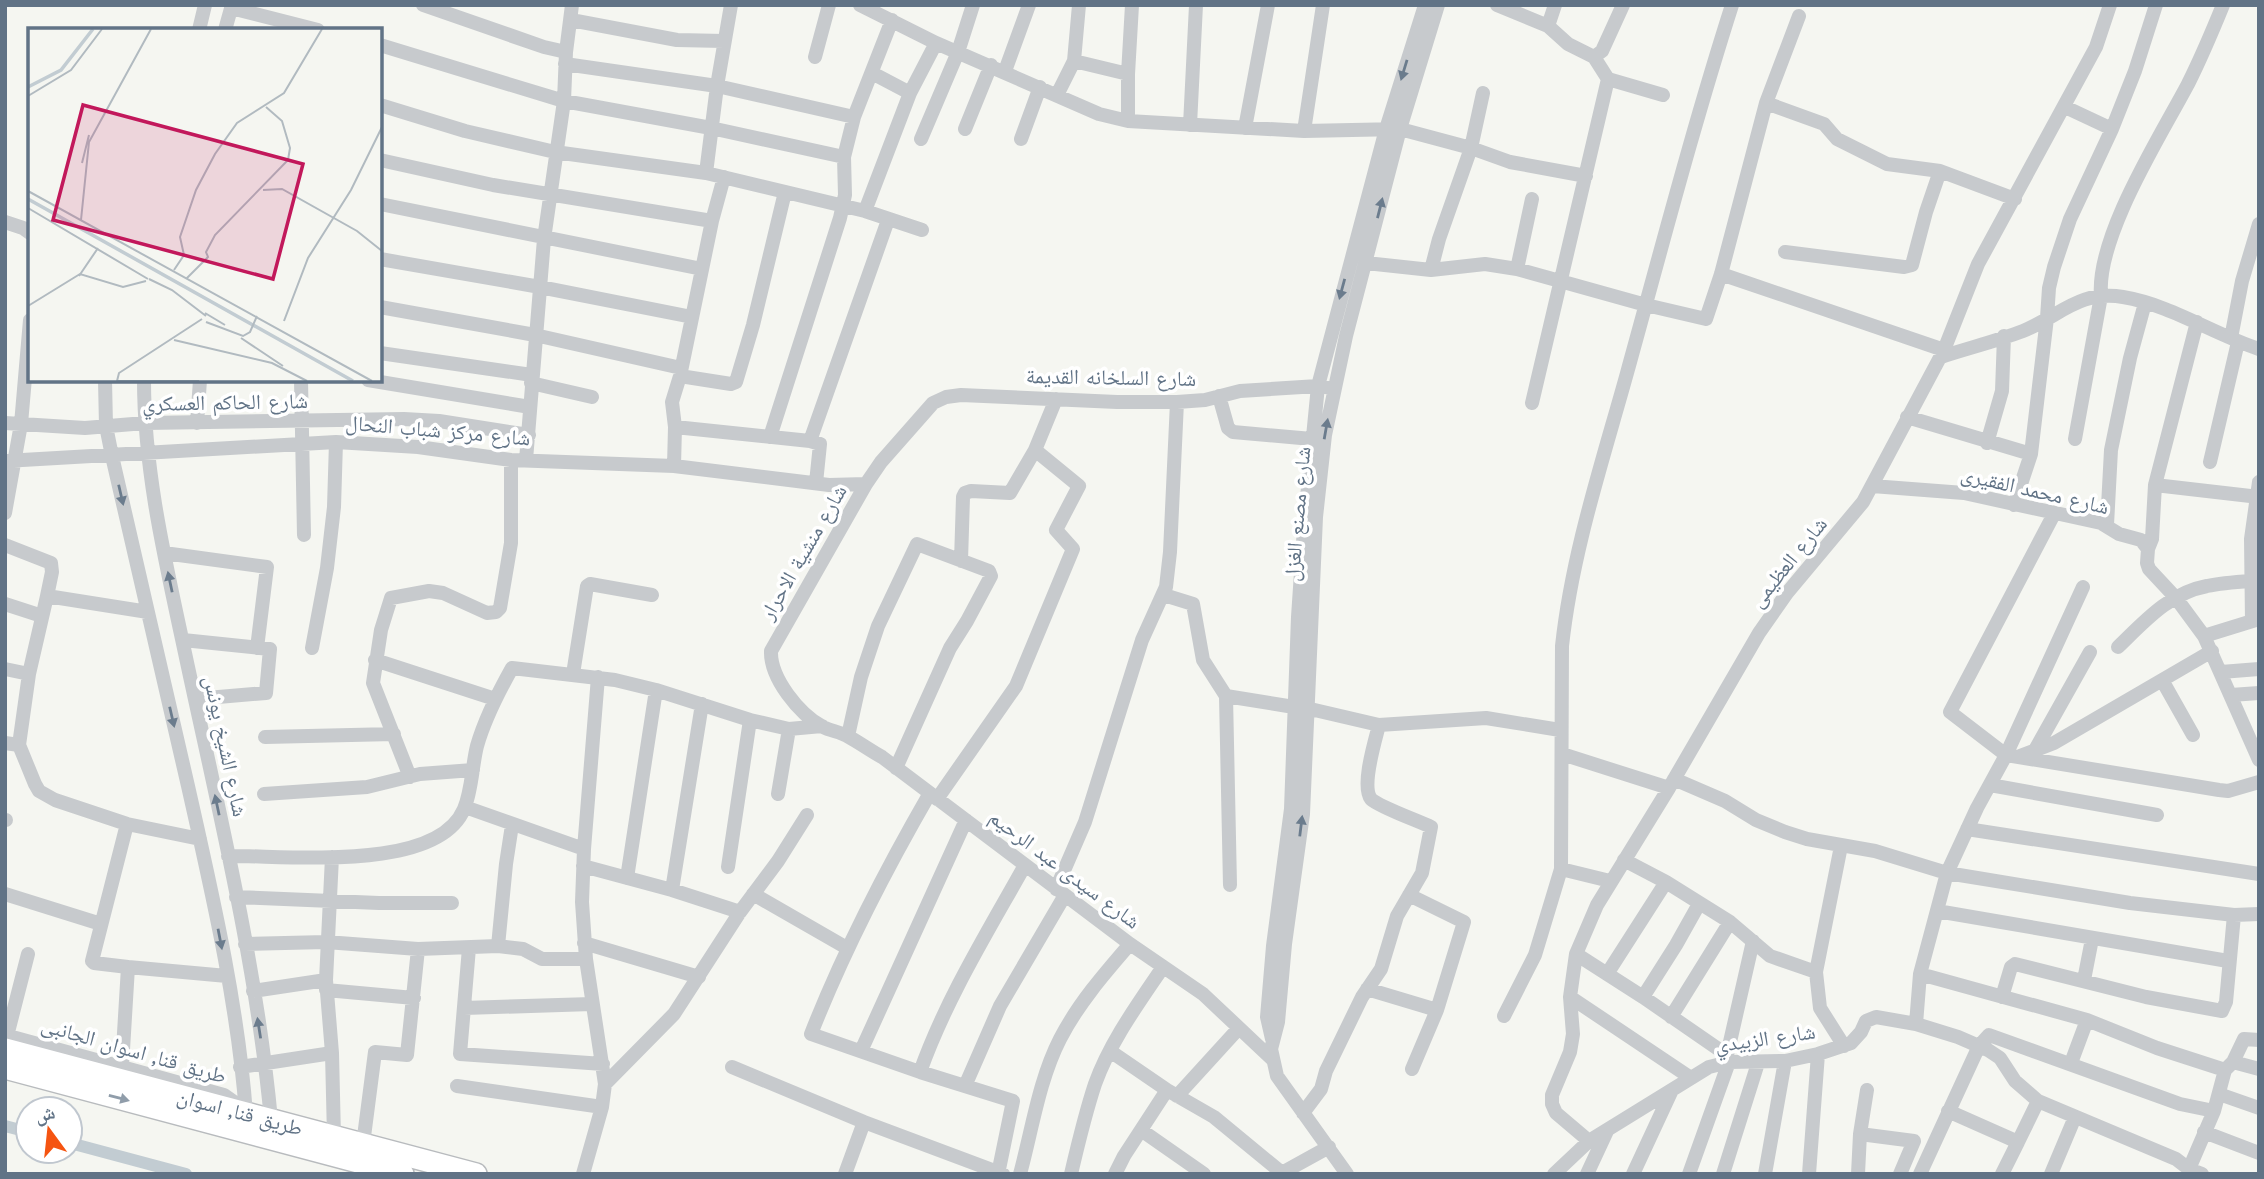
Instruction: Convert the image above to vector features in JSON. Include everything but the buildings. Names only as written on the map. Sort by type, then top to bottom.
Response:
[{"type":"highway","name":"طريق قنا, اسوان","points":[[6,1040],[246,1114],[334,1137],[366,1154]]},
{"type":"highway","name":"طريق قنا, اسوان","points":[[5,1068],[366,1154],[406,1168],[476,1174]]},
{"type":"street","points":[[199,28],[205,5]]},
{"type":"street","points":[[423,5],[566,58],[717,86],[853,117]]},
{"type":"street","points":[[706,173],[731,5]]},
{"type":"street","points":[[815,57],[829,5]]},
{"type":"street","points":[[860,5],[936,43],[1099,114],[1128,121],[1304,131],[1393,129],[1471,148],[1510,162],[1586,176]]},
{"type":"street","points":[[921,139],[958,52],[973,5]]},
{"type":"street","points":[[1005,71],[1029,5]]},
{"type":"street","points":[[1057,95],[1073,61],[1079,5]]},
{"type":"street","points":[[1128,121],[1132,5]]},
{"type":"street","points":[[1190,125],[1196,5]]},
{"type":"street","points":[[1245,128],[1268,5]]},
{"type":"street","points":[[1304,131],[1323,5]]},
{"type":"street","name":"شارع مصنع الغزل","points":[[1300,707],[1302,553],[1318,386],[1393,129],[1424,5]]},
{"type":"street","name":"شارع مصنع الغزل","points":[[1347,1174],[1278,1076],[1272,1059],[1272,1039],[1267,1017],[1273,946],[1291,809],[1319,478],[1334,387],[1366,263],[1393,129],[1438,5]]},
{"type":"street","points":[[1497,5],[1548,26],[1568,44],[1594,57],[1608,79],[1663,95]]},
{"type":"street","points":[[1548,26],[1555,5]]},
{"type":"street","points":[[1594,57],[1602,51],[1623,5]]},
{"type":"street","points":[[1504,1016],[1535,955],[1561,869],[1561,673],[1567,607],[1584,528],[1703,97],[1732,5]]},
{"type":"street","name":"شارع العظيمى","points":[[1589,1141],[1556,1113],[1552,1095],[1570,1052],[1573,1034],[1570,997],[1576,954],[1597,905],[1759,633],[1787,593],[1857,511],[1872,486],[1943,353],[1978,264],[2096,47],[2110,5]]},
{"type":"street","points":[[2014,505],[2031,454],[2049,288],[2060,246],[2077,201],[2112,130],[2135,71],[2156,5]]},
{"type":"street","points":[[2075,439],[2101,296],[2102,268],[2118,223],[2153,145],[2204,52],[2223,5]]},
{"type":"street","points":[[226,28],[232,7],[311,28]]},
{"type":"street","points":[[410,776],[373,682],[375,660],[391,598],[429,591],[443,593],[487,613],[492,614],[500,608],[511,543],[518,460],[529,435],[544,239],[564,102],[572,13],[677,40],[724,41]]},
{"type":"street","points":[[1366,263],[1431,270],[1485,264],[1517,269],[1706,319],[1721,274],[1766,103],[1799,16]]},
{"type":"street","points":[[770,437],[843,208],[844,157],[853,117],[892,20]]},
{"type":"street","points":[[865,211],[910,93],[936,43]]},
{"type":"street","points":[[382,46],[564,102],[711,128],[844,157]]},
{"type":"street","points":[[1073,61],[1128,74]]},
{"type":"street","points":[[965,129],[991,65]]},
{"type":"street","points":[[872,73],[910,93]]},
{"type":"street","points":[[1532,403],[1608,79]]},
{"type":"street","points":[[1021,139],[1040,87]]},
{"type":"street","points":[[1431,270],[1471,148],[1483,93]]},
{"type":"street","points":[[1766,103],[1824,124],[1837,139],[1887,164],[1940,171],[2015,200]]},
{"type":"street","points":[[382,107],[465,131],[555,152],[724,177],[843,208],[865,211],[922,230]]},
{"type":"street","points":[[2065,107],[2112,130]]},
{"type":"street","points":[[382,160],[493,185],[712,221]]},
{"type":"street","points":[[1785,252],[1909,267],[1914,261],[1940,171]]},
{"type":"street","points":[[674,466],[675,427],[672,402],[724,177]]},
{"type":"street","points":[[382,307],[535,335],[731,384],[736,382],[753,325],[785,192]]},
{"type":"street","points":[[1517,269],[1532,199]]},
{"type":"street","points":[[382,204],[702,269]]},
{"type":"street","points":[[810,441],[888,220]]},
{"type":"street","points":[[5,222],[28,232]]},
{"type":"street","points":[[2210,462],[2234,340],[2242,281],[2259,224]]},
{"type":"street","points":[[382,259],[692,317]]},
{"type":"street","points":[[1721,274],[1943,353],[2027,329],[2072,303],[2101,296],[2123,297],[2145,303],[2259,349]]},
{"type":"street","points":[[2107,525],[2111,450],[2130,358],[2145,303]]},
{"type":"street","points":[[2197,322],[2155,485],[2152,539],[2148,548],[2147,566],[2176,598],[2204,636],[2231,695],[2252,731],[2259,760]]},
{"type":"street","points":[[1987,443],[2002,391],[2004,336]]},
{"type":"street","points":[[5,513],[10,461],[22,424],[28,346]]},
{"type":"street","points":[[382,354],[532,379],[592,397]]},
{"type":"street","points":[[105,382],[106,426],[111,456],[200,839],[227,976],[246,1114]]},
{"type":"street","name":"شارع الشيخ يونس","points":[[144,382],[148,453],[164,553],[245,944],[271,1120]]},
{"type":"street","points":[[198,423],[200,382]]},
{"type":"street","points":[[301,382],[304,535]]},
{"type":"street","points":[[380,382],[530,407]]},
{"type":"street","name":"شارع السلخانه القديمة","points":[[939,400],[961,395],[1177,402],[1240,391],[1334,387]]},
{"type":"street","points":[[1219,396],[1228,428],[1233,432],[1312,439]]},
{"type":"street","points":[[961,561],[962,497],[965,493],[1008,494],[1035,450],[1056,399]]},
{"type":"street","name":"شارع منشية الاحرار","points":[[822,726],[806,715],[783,685],[773,668],[771,651],[866,484],[898,442],[939,400]]},
{"type":"street","points":[[965,1086],[1000,1006],[1061,892],[1142,640],[1164,595],[1170,552],[1177,402]]},
{"type":"street","points":[[1907,417],[2031,454]]},
{"type":"street","name":"شارع الحاكم العسكري","points":[[5,422],[65,427],[145,423],[404,419],[450,422],[529,435]]},
{"type":"street","points":[[675,427],[820,444],[816,483]]},
{"type":"street","points":[[312,648],[327,568],[334,507],[336,442]]},
{"type":"street","name":"شارع مركز شباب النحال","points":[[10,461],[336,442],[418,447],[518,460],[674,466],[841,486],[866,484]]},
{"type":"street","points":[[732,1067],[864,1122],[1000,1173],[1013,1101],[811,1034],[847,948],[902,841],[1016,686],[1073,549],[1056,530],[1079,485],[1035,450]]},
{"type":"street","points":[[2155,485],[2258,492],[2251,538],[2255,620],[2204,636]]},
{"type":"street","name":"شارع محمد الفقيرى","points":[[1872,486],[1964,493],[2107,525],[2119,534],[2141,540],[2148,548]]},
{"type":"street","points":[[2054,514],[1950,712],[2012,756],[2228,791],[2259,782]]},
{"type":"street","points":[[848,736],[861,677],[878,626],[917,544],[989,571],[991,576],[950,648],[896,768]]},
{"type":"street","points":[[5,545],[51,563],[47,596],[12,744],[39,791],[55,800],[127,824],[200,839]]},
{"type":"street","points":[[164,553],[267,567],[257,648]]},
{"type":"street","points":[[2118,648],[2155,611],[2189,591],[2208,585],[2251,581]]},
{"type":"street","points":[[573,674],[587,586],[590,584],[652,595]]},
{"type":"street","points":[[2083,587],[2012,756],[1990,785],[1947,873],[1920,974],[1916,1024],[1979,1046],[2000,1058],[2015,1081],[2038,1101],[2176,1159],[2196,1171],[2204,1132],[2229,1066],[2244,1039],[2259,1040]]},
{"type":"street","points":[[1164,595],[1193,604],[1203,660],[1226,696],[1230,885]]},
{"type":"street","points":[[47,596],[148,612]]},
{"type":"street","points":[[5,604],[42,616]]},
{"type":"street","points":[[183,640],[271,649],[266,693],[195,699]]},
{"type":"street","points":[[2012,756],[2054,743],[2211,651]]},
{"type":"street","points":[[2035,750],[2090,652]]},
{"type":"street","points":[[375,660],[495,699]]},
{"type":"street","points":[[228,856],[375,855],[414,847],[446,833],[454,826],[465,807],[477,747],[495,699],[512,668],[598,677],[656,690],[750,720],[789,729],[822,726]]},
{"type":"street","points":[[2221,672],[2259,668]]},
{"type":"street","points":[[5,669],[29,674]]},
{"type":"street","points":[[583,1174],[606,1084],[584,943],[583,866],[598,677]]},
{"type":"street","points":[[2162,680],[2193,735]]},
{"type":"street","points":[[627,877],[656,690]]},
{"type":"street","points":[[2231,695],[2259,692]]},
{"type":"street","points":[[1226,696],[1300,707],[1379,724],[1486,718],[1560,730]]},
{"type":"street","points":[[672,890],[702,705]]},
{"type":"street","points":[[728,867],[750,720]]},
{"type":"street","points":[[1303,1113],[1321,1088],[1335,1051],[1367,989],[1381,969],[1397,916],[1422,873],[1431,827],[1377,803],[1368,792],[1367,781],[1379,724]]},
{"type":"street","name":"شارع سيدى عبد الرحيم","points":[[822,726],[848,736],[896,768],[1130,944],[1203,994],[1272,1059]]},
{"type":"street","points":[[778,794],[789,729]]},
{"type":"street","points":[[265,737],[394,734]]},
{"type":"street","points":[[1562,754],[1672,783],[1726,801],[1756,820],[1785,832],[1841,846],[1875,851],[1947,873],[2130,903],[2234,915],[2259,914]]},
{"type":"street","points":[[264,794],[367,787],[435,771],[472,770]]},
{"type":"street","points":[[1990,785],[2158,816]]},
{"type":"street","points":[[465,807],[584,849]]},
{"type":"street","points":[[606,1084],[674,1014],[807,816]]},
{"type":"street","points":[[861,1051],[966,820]]},
{"type":"street","points":[[127,824],[92,961],[227,976]]},
{"type":"street","points":[[498,946],[512,825]]},
{"type":"street","points":[[1967,829],[2259,874]]},
{"type":"street","points":[[1841,846],[1816,972],[1820,1008],[1844,1046]]},
{"type":"street","points":[[332,857],[326,985],[332,1053],[334,1137]]},
{"type":"street","points":[[1624,860],[1666,882],[1730,922],[1770,956],[1816,972]]},
{"type":"street","points":[[920,1072],[936,1029],[1025,865]]},
{"type":"street","points":[[583,866],[740,912]]},
{"type":"street","points":[[1561,869],[1610,881]]},
{"type":"street","points":[[1607,974],[1666,882]]},
{"type":"street","points":[[5,894],[101,924]]},
{"type":"street","points":[[753,894],[847,948]]},
{"type":"street","points":[[1409,895],[1464,922],[1437,1010],[1412,1069]]},
{"type":"street","points":[[236,897],[452,903]]},
{"type":"street","points":[[1643,997],[1699,904]]},
{"type":"street","points":[[1937,911],[2228,961]]},
{"type":"street","points":[[2002,997],[2011,967],[2015,964],[2146,997],[2220,1011],[2224,1009],[2226,1002],[2234,915]]},
{"type":"street","points":[[1671,1017],[1730,922]]},
{"type":"street","points":[[2084,980],[2092,939]]},
{"type":"street","points":[[1689,1174],[1728,1058],[1752,941]]},
{"type":"street","points":[[245,944],[326,942],[418,949],[498,946],[523,949],[542,959],[586,959]]},
{"type":"street","points":[[584,943],[699,978]]},
{"type":"street","points":[[1020,1174],[1046,1074],[1059,1041],[1082,1002],[1130,944]]},
{"type":"street","points":[[469,948],[460,1054],[603,1064]]},
{"type":"street","points":[[366,1154],[374,1055],[379,1051],[407,1055],[418,949]]},
{"type":"street","points":[[6,1040],[28,954]]},
{"type":"street","points":[[1576,954],[1643,997],[1728,1058]]},
{"type":"street","points":[[122,1066],[128,967]]},
{"type":"street","points":[[1071,1174],[1084,1117],[1096,1082],[1110,1051],[1163,967]]},
{"type":"street","points":[[1920,974],[2087,1020],[2157,1048],[2229,1066],[2259,1069]]},
{"type":"street","points":[[253,991],[326,985],[414,998]]},
{"type":"street","points":[[1367,989],[1437,1010]]},
{"type":"street","points":[[1570,997],[1691,1077]]},
{"type":"street","points":[[464,1008],[592,1004]]},
{"type":"street","name":"شارع الزبيدي","points":[[1554,1174],[1589,1141],[1691,1077],[1728,1058],[1758,1063],[1818,1054],[1844,1046],[1857,1038],[1870,1018],[1916,1024]]},
{"type":"street","points":[[2071,1063],[2087,1020]]},
{"type":"street","points":[[1115,1174],[1141,1130],[1172,1093],[1239,1028]]},
{"type":"street","points":[[1920,1174],[1979,1046],[1990,1035],[2180,1104],[2214,1111]]},
{"type":"street","name":"طريق قنا, اسوان الجانبى","points":[[6,1040],[122,1066],[224,1095],[237,1103],[246,1114]]},
{"type":"street","points":[[1110,1051],[1222,1123],[1282,1173],[1329,1147]]},
{"type":"street","points":[[240,1067],[332,1053]]},
{"type":"street","points":[[1809,1174],[1818,1054]]},
{"type":"street","points":[[1765,1174],[1785,1061]]},
{"type":"street","points":[[1723,1174],[1758,1063]]},
{"type":"street","points":[[457,1086],[602,1107]]},
{"type":"street","points":[[1633,1174],[1671,1090]]},
{"type":"street","points":[[1861,1173],[1860,1134],[1867,1090]]},
{"type":"street","points":[[2219,1094],[2259,1108]]},
{"type":"street","points":[[2002,1174],[2038,1101]]},
{"type":"street","points":[[1948,1111],[2018,1142]]},
{"type":"street","points":[[2051,1174],[2076,1117]]},
{"type":"street","points":[[845,1174],[864,1122]]},
{"type":"street","points":[[1587,1174],[1608,1129]]},
{"type":"street","points":[[1141,1130],[1204,1174]]},
{"type":"street","points":[[2204,1132],[2259,1153]]},
{"type":"street","points":[[1860,1134],[1914,1141],[1900,1174]]},
{"type":"waterway","points":[[5,1126],[14,1128]]},
{"type":"waterway","points":[[84,1147],[186,1174]]}]
